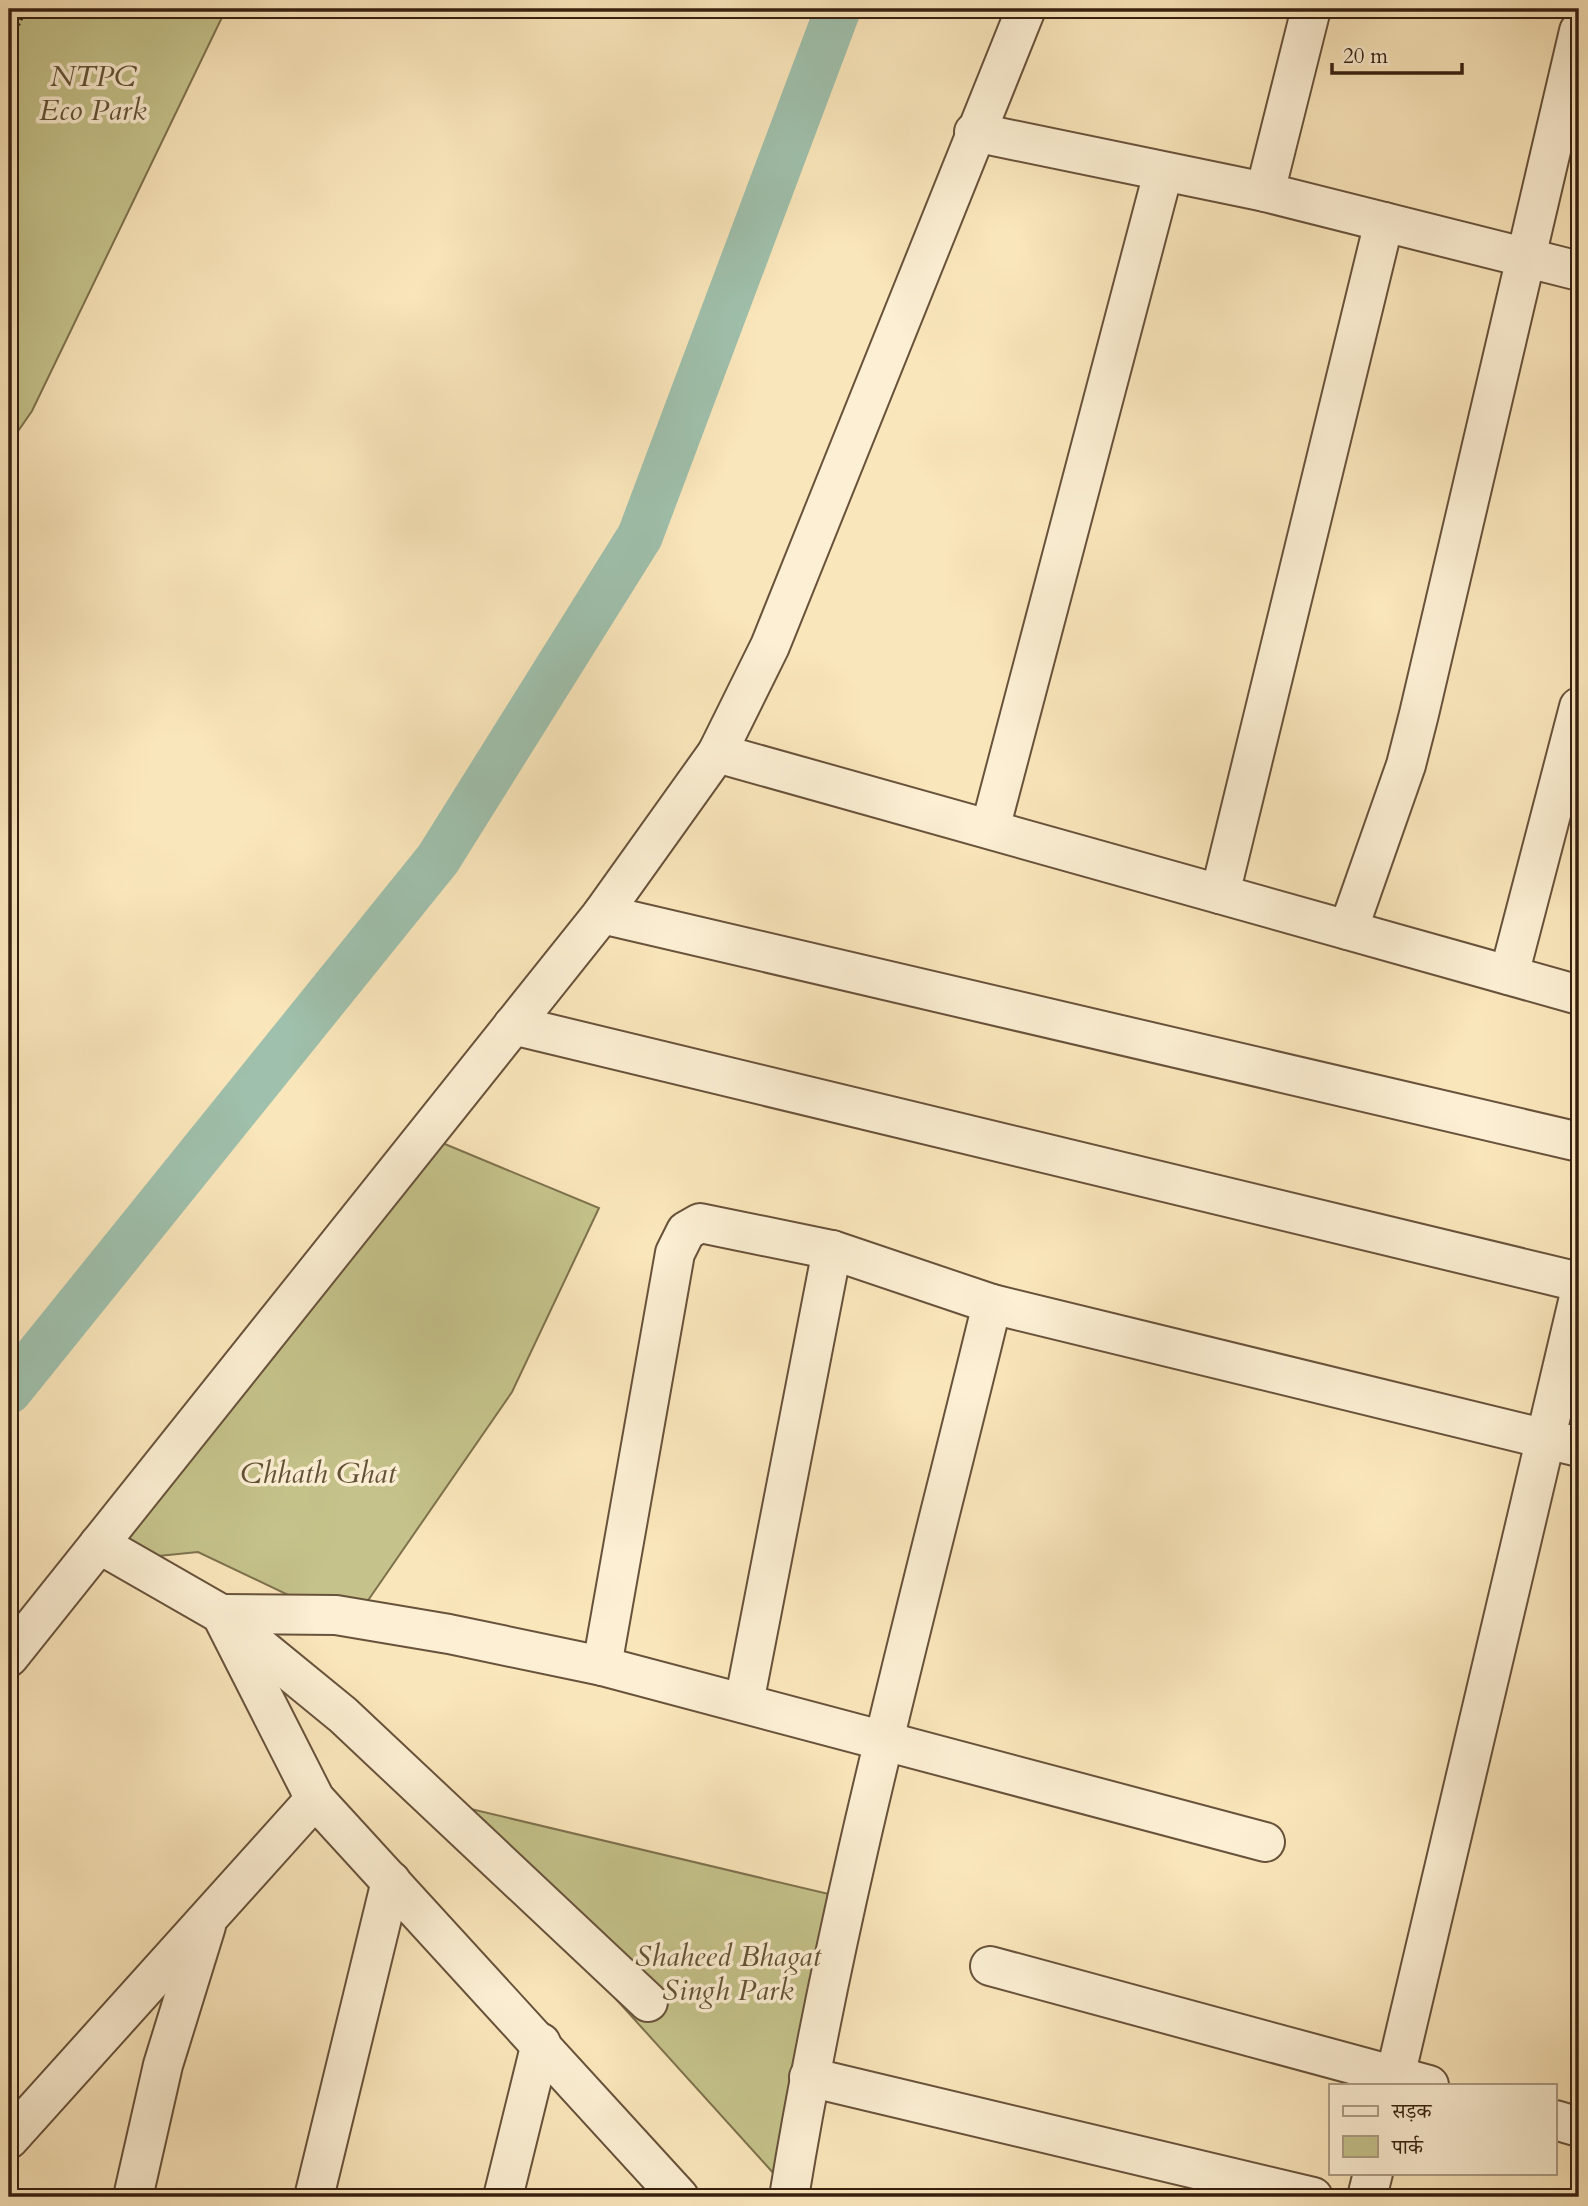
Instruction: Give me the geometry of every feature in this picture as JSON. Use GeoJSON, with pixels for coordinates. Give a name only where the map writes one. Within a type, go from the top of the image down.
{"type":"FeatureCollection","features":[{"type":"Feature","properties":{"kind":"street"},"geometry":{"type":"LineString","coordinates":[[9,1657],[602,914],[717,753],[770,646],[974,132],[1026,9]]}},
{"type":"Feature","properties":{"kind":"street"},"geometry":{"type":"LineString","coordinates":[[1265,192],[1311,9]]}},
{"type":"Feature","properties":{"kind":"street"},"geometry":{"type":"LineString","coordinates":[[1348,930],[1406,765],[1579,31]]}},
{"type":"Feature","properties":{"kind":"street"},"geometry":{"type":"LineString","coordinates":[[974,132],[1265,192],[1579,271]]}},
{"type":"Feature","properties":{"kind":"street"},"geometry":{"type":"LineString","coordinates":[[990,830],[1163,173]]}},
{"type":"Feature","properties":{"kind":"street"},"geometry":{"type":"LineString","coordinates":[[1220,894],[1384,222]]}},
{"type":"Feature","properties":{"kind":"street"},"geometry":{"type":"LineString","coordinates":[[1509,975],[1579,707]]}},
{"type":"Feature","properties":{"kind":"street"},"geometry":{"type":"LineString","coordinates":[[717,753],[1579,995]]}},
{"type":"Feature","properties":{"kind":"street"},"geometry":{"type":"LineString","coordinates":[[602,914],[1579,1142]]}},
{"type":"Feature","properties":{"kind":"street"},"geometry":{"type":"LineString","coordinates":[[513,1025],[1579,1283]]}},
{"type":"Feature","properties":{"kind":"street"},"geometry":{"type":"LineString","coordinates":[[602,1666],[675,1253],[686,1231],[700,1223],[832,1250],[992,1304],[1562,1443]]}},
{"type":"Feature","properties":{"kind":"street"},"geometry":{"type":"LineString","coordinates":[[744,1703],[832,1250]]}},
{"type":"Feature","properties":{"kind":"street"},"geometry":{"type":"LineString","coordinates":[[990,1966],[1406,2082],[1562,1443],[1579,1297]]}},
{"type":"Feature","properties":{"kind":"street"},"geometry":{"type":"LineString","coordinates":[[789,2197],[809,2077],[886,1741],[992,1304]]}},
{"type":"Feature","properties":{"kind":"street"},"geometry":{"type":"LineString","coordinates":[[99,1544],[221,1614],[343,1715],[648,2002]]}},
{"type":"Feature","properties":{"kind":"street"},"geometry":{"type":"LineString","coordinates":[[221,1614],[336,1615],[449,1634],[602,1666],[1265,1842]]}},
{"type":"Feature","properties":{"kind":"street"},"geometry":{"type":"LineString","coordinates":[[221,1614],[314,1798],[541,2043],[679,2197]]}},
{"type":"Feature","properties":{"kind":"street"},"geometry":{"type":"LineString","coordinates":[[9,2139],[314,1798]]}},
{"type":"Feature","properties":{"kind":"street"},"geometry":{"type":"LineString","coordinates":[[314,2197],[391,1881]]}},
{"type":"Feature","properties":{"kind":"street"},"geometry":{"type":"LineString","coordinates":[[133,2197],[163,2065],[209,1916]]}},
{"type":"Feature","properties":{"kind":"street"},"geometry":{"type":"LineString","coordinates":[[503,2197],[541,2043]]}},
{"type":"Feature","properties":{"kind":"street"},"geometry":{"type":"LineString","coordinates":[[809,2077],[1313,2197]]}},
{"type":"Feature","properties":{"kind":"street"},"geometry":{"type":"LineString","coordinates":[[1556,2120],[1579,2127]]}},
{"type":"Feature","properties":{"kind":"street"},"geometry":{"type":"LineString","coordinates":[[1367,2197],[1373,2174]]}},
{"type":"Feature","properties":{"kind":"path"},"geometry":{"type":"LineString","coordinates":[[9,45],[25,9]]}},
{"type":"Feature","properties":{"kind":"green space","name":"NTPC Eco Park"},"geometry":{"type":"Polygon","coordinates":[[[9,9],[226,9],[32,411],[9,444],[9,9]]]}},
{"type":"Feature","properties":{"kind":"green space","name":"Chhath Ghat"},"geometry":{"type":"Polygon","coordinates":[[[440,1142],[599,1208],[512,1392],[351,1625],[198,1552],[108,1561],[440,1142]]]}},
{"type":"Feature","properties":{"kind":"green space","name":"Shaheed Bhagat Singh Park"},"geometry":{"type":"Polygon","coordinates":[[[437,1801],[854,1900],[775,2175],[437,1801]]]}},
{"type":"Feature","properties":{"kind":"waterway"},"geometry":{"type":"LineString","coordinates":[[9,1391],[438,859],[640,536],[838,9]]}}]}
